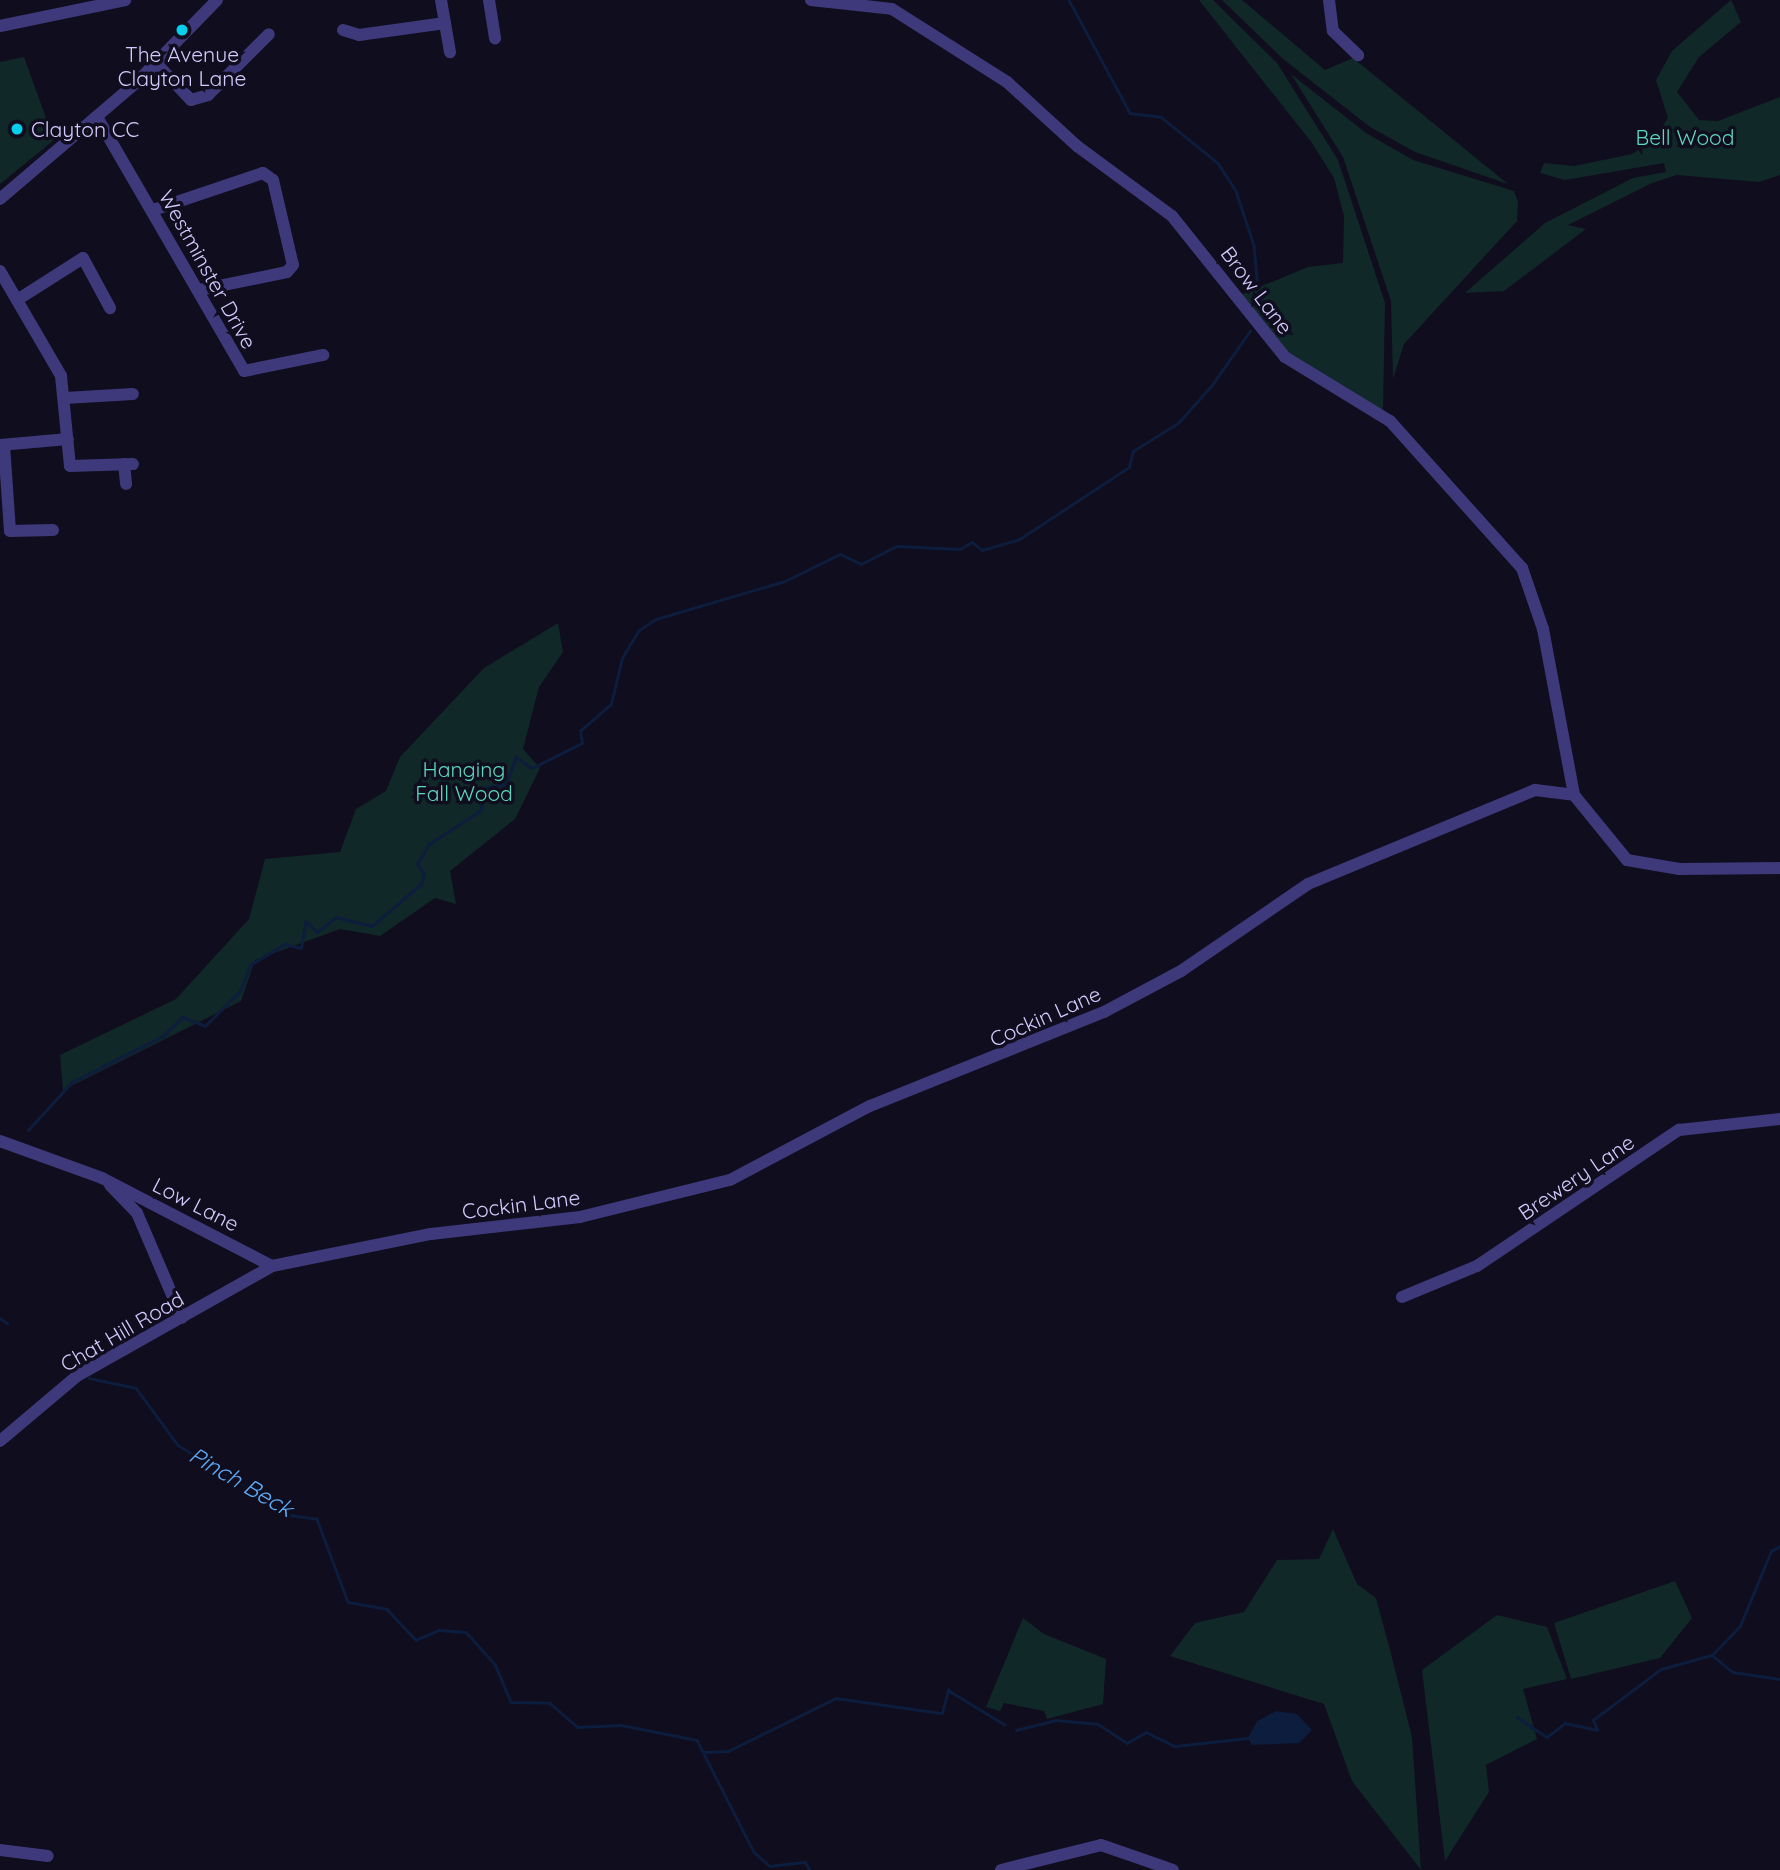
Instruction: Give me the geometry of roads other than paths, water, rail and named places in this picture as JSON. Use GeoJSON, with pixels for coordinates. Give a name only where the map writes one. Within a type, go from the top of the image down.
{"type":"FeatureCollection","features":[{"type":"Feature","properties":{"kind":"street"},"geometry":{"type":"LineString","coordinates":[[0,26],[125,0]]}},
{"type":"Feature","properties":{"kind":"street"},"geometry":{"type":"LineString","coordinates":[[0,199],[156,63],[217,0]]}},
{"type":"Feature","properties":{"kind":"street"},"geometry":{"type":"LineString","coordinates":[[441,0],[450,51]]}},
{"type":"Feature","properties":{"kind":"street"},"geometry":{"type":"LineString","coordinates":[[489,0],[495,39]]}},
{"type":"Feature","properties":{"kind":"street","name":"Brow Lane"},"geometry":{"type":"LineString","coordinates":[[811,0],[892,9],[1007,82],[1077,146],[1172,216],[1285,357],[1390,421],[1522,568],[1543,629],[1574,795]]}},
{"type":"Feature","properties":{"kind":"street"},"geometry":{"type":"LineString","coordinates":[[1329,0],[1334,31],[1357,55]]}},
{"type":"Feature","properties":{"kind":"street"},"geometry":{"type":"LineString","coordinates":[[343,30],[359,35],[445,23]]}},
{"type":"Feature","properties":{"kind":"street"},"geometry":{"type":"LineString","coordinates":[[156,63],[191,100],[208,95],[269,34]]}},
{"type":"Feature","properties":{"kind":"street","name":"Westminster Drive"},"geometry":{"type":"LineString","coordinates":[[97,117],[244,371],[323,355]]}},
{"type":"Feature","properties":{"kind":"street"},"geometry":{"type":"LineString","coordinates":[[153,210],[263,173],[273,180],[293,265],[287,272],[199,290]]}},
{"type":"Feature","properties":{"kind":"street"},"geometry":{"type":"LineString","coordinates":[[17,300],[83,258],[110,308]]}},
{"type":"Feature","properties":{"kind":"street"},"geometry":{"type":"LineString","coordinates":[[0,271],[61,376],[70,466],[129,464],[126,484]]}},
{"type":"Feature","properties":{"kind":"street"},"geometry":{"type":"LineString","coordinates":[[65,398],[133,394]]}},
{"type":"Feature","properties":{"kind":"street"},"geometry":{"type":"LineString","coordinates":[[53,530],[10,531],[2,445],[68,439]]}},
{"type":"Feature","properties":{"kind":"street","name":"Cockin Lane"},"geometry":{"type":"LineString","coordinates":[[272,1266],[431,1234],[580,1217],[730,1180],[870,1106],[1104,1012],[1181,971],[1308,884],[1535,790],[1574,795]]}},
{"type":"Feature","properties":{"kind":"street"},"geometry":{"type":"LineString","coordinates":[[1574,795],[1627,860],[1679,869],[1780,868]]}},
{"type":"Feature","properties":{"kind":"street","name":"Brewery Lane"},"geometry":{"type":"LineString","coordinates":[[1402,1297],[1477,1266],[1679,1130],[1780,1119]]}},
{"type":"Feature","properties":{"kind":"street","name":"Low Lane"},"geometry":{"type":"LineString","coordinates":[[0,1141],[102,1178],[132,1199],[272,1266]]}},
{"type":"Feature","properties":{"kind":"street","name":"Low Lane"},"geometry":{"type":"LineString","coordinates":[[132,1199],[182,1318]]}},
{"type":"Feature","properties":{"kind":"street","name":"Chat Hill Road"},"geometry":{"type":"LineString","coordinates":[[0,1441],[77,1376],[272,1266]]}},
{"type":"Feature","properties":{"kind":"street"},"geometry":{"type":"LineString","coordinates":[[1001,1870],[1101,1845],[1174,1870]]}},
{"type":"Feature","properties":{"kind":"street"},"geometry":{"type":"LineString","coordinates":[[0,1850],[48,1856]]}},
{"type":"Feature","properties":{"kind":"water"},"geometry":{"type":"Polygon","coordinates":[[[1276,1711],[1297,1714],[1312,1730],[1299,1743],[1252,1745],[1248,1738],[1257,1721],[1276,1711]]]}},
{"type":"Feature","properties":{"kind":"waterway"},"geometry":{"type":"LineString","coordinates":[[1069,0],[1130,113],[1161,117],[1218,163],[1236,191],[1254,245],[1258,291],[1269,312],[1261,322]]}},
{"type":"Feature","properties":{"kind":"waterway"},"geometry":{"type":"LineString","coordinates":[[28,1130],[72,1082],[163,1036],[183,1017],[205,1026],[240,991],[250,965],[285,944],[301,948],[306,921],[317,932],[336,917],[372,926],[421,884],[424,874],[417,864],[429,844],[480,811],[487,787],[506,784],[516,757],[532,768],[582,743],[580,731],[611,704],[622,658],[639,630],[656,619],[785,581],[840,554],[861,564],[896,546],[960,549],[972,542],[982,550],[1018,540],[1129,467],[1133,451],[1178,423],[1212,385],[1250,331]]}},
{"type":"Feature","properties":{"kind":"waterway","name":"Pinch Beck"},"geometry":{"type":"LineString","coordinates":[[0,1318],[7,1323]]}},
{"type":"Feature","properties":{"kind":"waterway","name":"Pinch Beck"},"geometry":{"type":"LineString","coordinates":[[89,1378],[136,1388],[178,1445],[290,1515],[317,1519],[348,1602],[387,1609],[416,1640],[438,1630],[466,1632],[495,1664],[511,1702],[550,1703],[578,1727],[621,1725],[697,1740],[754,1852],[770,1866],[805,1862],[810,1870]]}},
{"type":"Feature","properties":{"kind":"waterway"},"geometry":{"type":"LineString","coordinates":[[1517,1717],[1547,1737],[1565,1723],[1597,1730],[1593,1720],[1661,1669],[1712,1655],[1740,1626],[1771,1551],[1780,1546]]}},
{"type":"Feature","properties":{"kind":"waterway"},"geometry":{"type":"LineString","coordinates":[[1713,1656],[1733,1672],[1780,1679]]}},
{"type":"Feature","properties":{"kind":"waterway"},"geometry":{"type":"LineString","coordinates":[[703,1752],[728,1751],[836,1698],[942,1713],[948,1690],[1004,1724]]}},
{"type":"Feature","properties":{"kind":"waterway"},"geometry":{"type":"LineString","coordinates":[[1016,1730],[1056,1720],[1098,1724],[1127,1743],[1146,1732],[1175,1746],[1248,1738]]}},
{"type":"Feature","properties":{"kind":"place","name":"The Avenue Clayton Lane"},"geometry":{"type":"Point","coordinates":[182,30]}},
{"type":"Feature","properties":{"kind":"place","name":"Clayton CC"},"geometry":{"type":"Point","coordinates":[17,129]}},
{"type":"Feature","properties":{"kind":"park label","name":"Bell Wood"},"geometry":{"type":"Point","coordinates":[1685,137]}},
{"type":"Feature","properties":{"kind":"park label","name":"Hanging Fall Wood"},"geometry":{"type":"Point","coordinates":[464,781]}}]}
